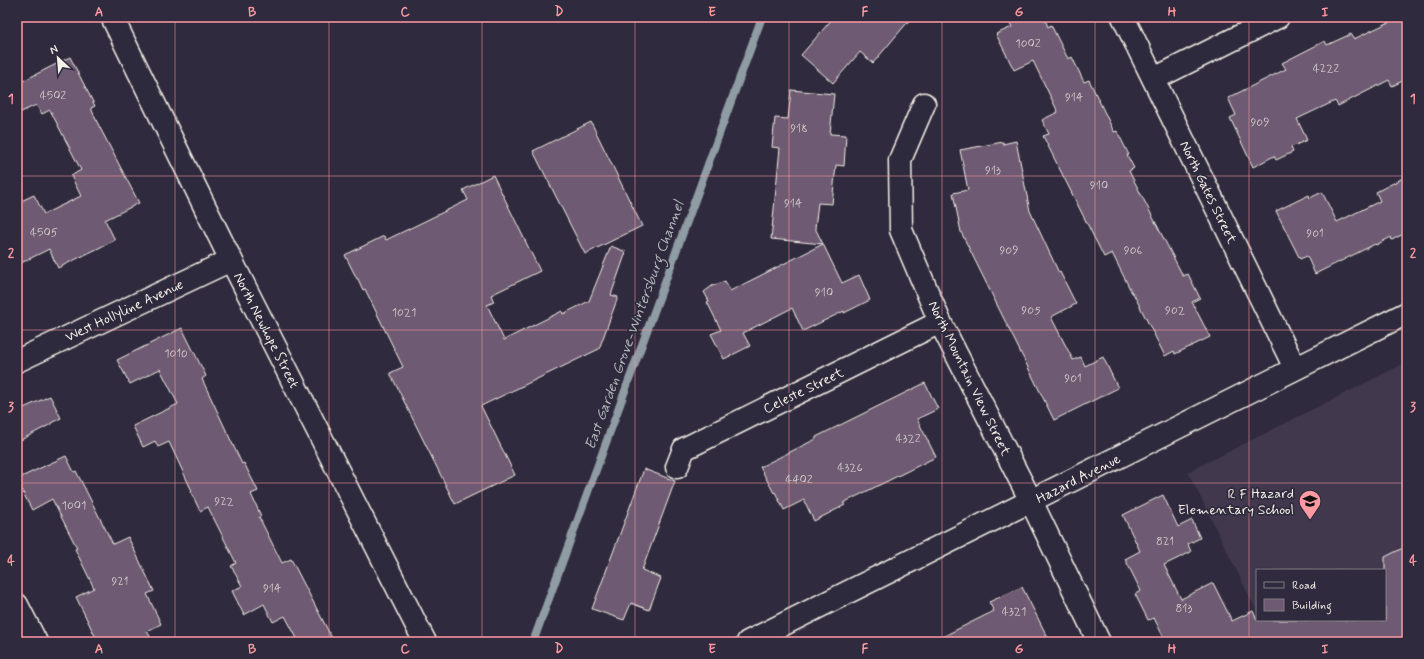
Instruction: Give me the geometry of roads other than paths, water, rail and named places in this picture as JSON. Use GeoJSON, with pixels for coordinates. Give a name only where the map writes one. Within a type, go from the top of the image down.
{"type":"FeatureCollection","features":[{"type":"Feature","properties":{"kind":"street","name":"North Newhope Street"},"geometry":{"type":"LineString","coordinates":[[112,17],[231,260],[425,642]]}},
{"type":"Feature","properties":{"kind":"street","name":"North Gates Street"},"geometry":{"type":"LineString","coordinates":[[1123,17],[1295,368]]}},
{"type":"Feature","properties":{"kind":"street"},"geometry":{"type":"LineString","coordinates":[[1154,79],[1278,17]]}},
{"type":"Feature","properties":{"kind":"street","name":"North Mountain View Street"},"geometry":{"type":"LineString","coordinates":[[924,104],[900,160],[901,230],[940,322],[1031,501],[1100,642]]}},
{"type":"Feature","properties":{"kind":"street","name":"West Hollyline Avenue"},"geometry":{"type":"LineString","coordinates":[[17,361],[231,260]]}},
{"type":"Feature","properties":{"kind":"street","name":"Hazard Avenue"},"geometry":{"type":"LineString","coordinates":[[748,642],[1407,313]]}},
{"type":"Feature","properties":{"kind":"street","name":"Celeste Street"},"geometry":{"type":"LineString","coordinates":[[677,467],[684,449],[940,322]]}},
{"type":"Feature","properties":{"kind":"street"},"geometry":{"type":"LineString","coordinates":[[17,604],[36,642]]}},
{"type":"Feature","properties":{"kind":"waterway","name":"East Garden Grove-Wintersburg Channel"},"geometry":{"type":"LineString","coordinates":[[533,642],[762,17]]}},
{"type":"Feature","properties":{"kind":"place","name":"R F Hazard Elementary School"},"geometry":{"type":"Point","coordinates":[1310,520]}}]}
